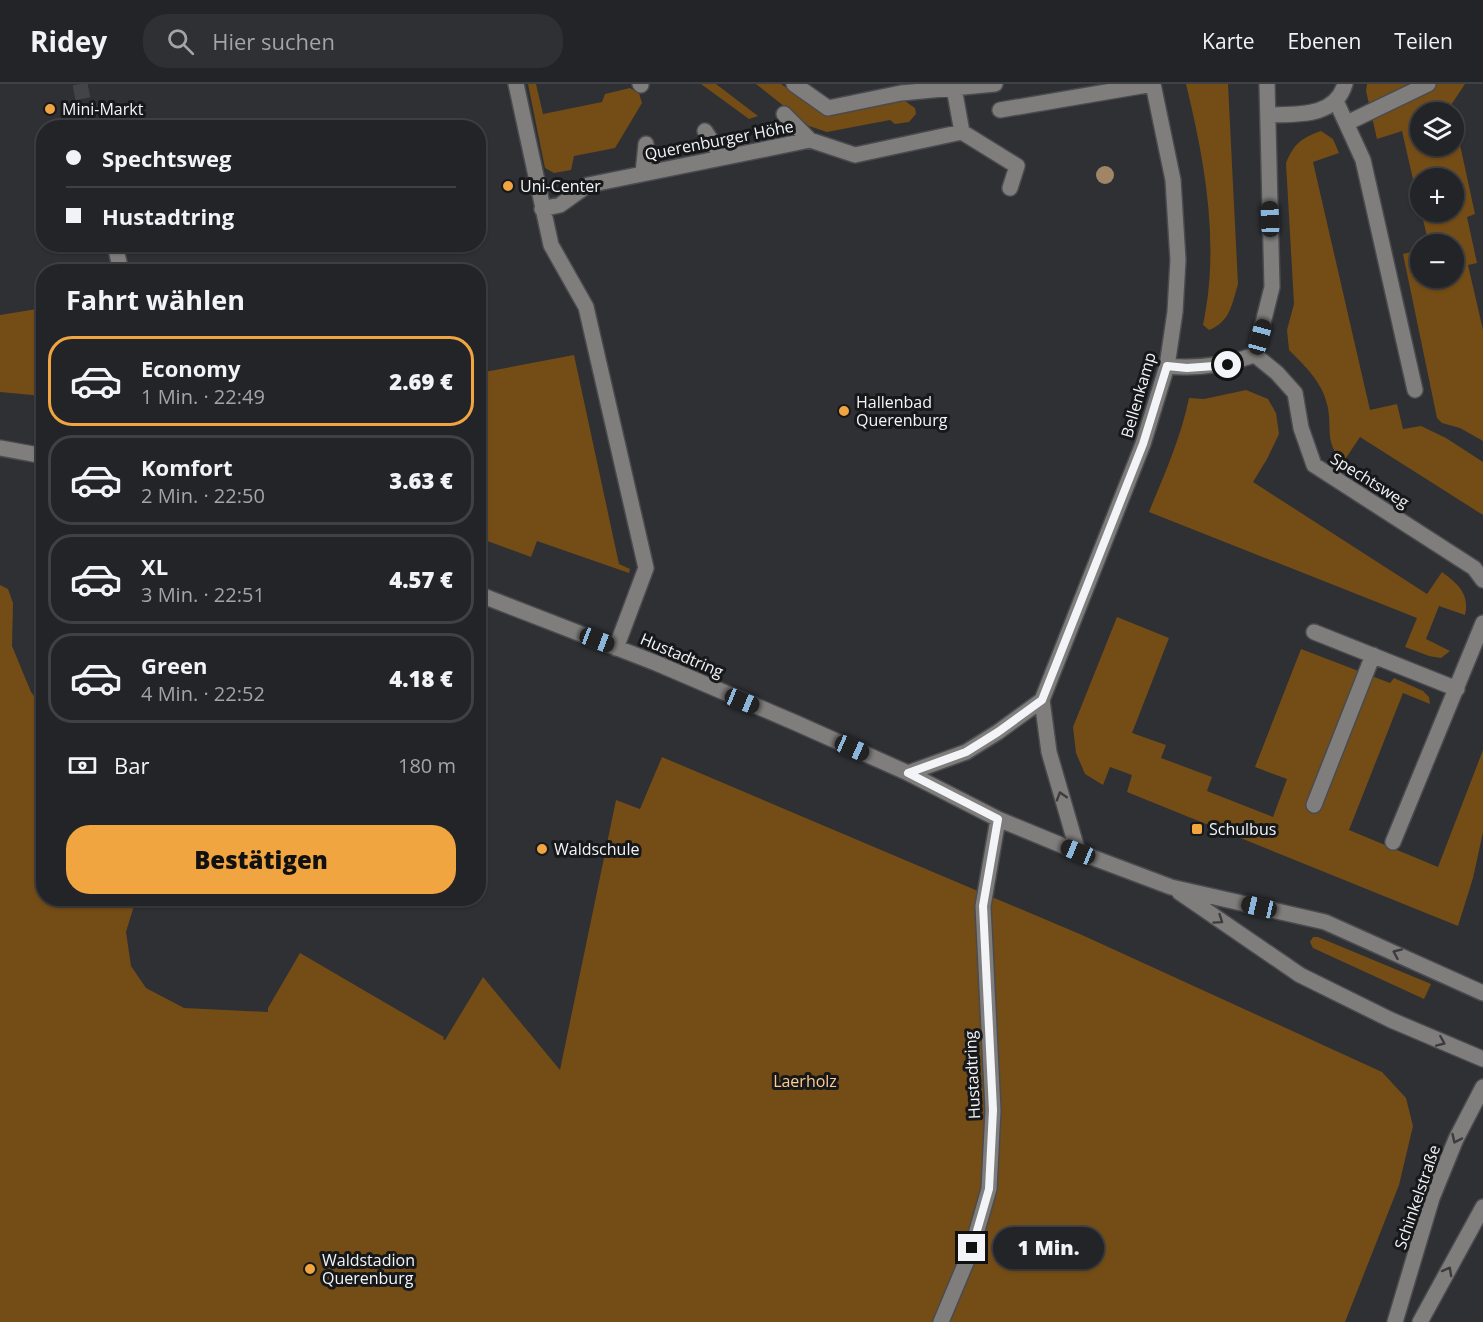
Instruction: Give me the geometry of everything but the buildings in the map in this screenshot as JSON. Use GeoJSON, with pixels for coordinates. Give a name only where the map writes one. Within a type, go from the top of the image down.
{"type":"FeatureCollection","features":[{"type":"Feature","properties":{"kind":"street"},"geometry":{"type":"LineString","coordinates":[[516,84],[551,245],[586,307],[646,567],[616,648]]}},
{"type":"Feature","properties":{"kind":"street"},"geometry":{"type":"LineString","coordinates":[[794,84],[828,108],[902,93],[988,85]]}},
{"type":"Feature","properties":{"kind":"street"},"geometry":{"type":"LineString","coordinates":[[1000,110],[1153,84]]}},
{"type":"Feature","properties":{"kind":"street","name":"Bellenkamp"},"geometry":{"type":"LineString","coordinates":[[1078,852],[1049,752],[1042,700],[1143,444],[1167,366],[1175,312],[1178,260],[1173,180],[1153,84]]}},
{"type":"Feature","properties":{"kind":"street"},"geometry":{"type":"LineString","coordinates":[[1167,366],[1187,368],[1228,365],[1255,356],[1272,287],[1267,84]]}},
{"type":"Feature","properties":{"kind":"street"},"geometry":{"type":"LineString","coordinates":[[1268,115],[1309,113],[1328,107],[1336,100],[1345,84]]}},
{"type":"Feature","properties":{"kind":"street"},"geometry":{"type":"LineString","coordinates":[[1347,123],[1428,84]]}},
{"type":"Feature","properties":{"kind":"street"},"geometry":{"type":"LineString","coordinates":[[954,88],[962,132],[1017,166],[1010,188]]}},
{"type":"Feature","properties":{"kind":"street"},"geometry":{"type":"LineString","coordinates":[[1336,100],[1363,160],[1415,390]]}},
{"type":"Feature","properties":{"kind":"street"},"geometry":{"type":"LineString","coordinates":[[784,114],[810,140]]}},
{"type":"Feature","properties":{"kind":"street"},"geometry":{"type":"LineString","coordinates":[[705,130],[722,157]]}},
{"type":"Feature","properties":{"kind":"street","name":"Querenburger Höhe"},"geometry":{"type":"LineString","coordinates":[[542,209],[560,205],[588,185],[810,140],[855,154],[962,132]]}},
{"type":"Feature","properties":{"kind":"street"},"geometry":{"type":"LineString","coordinates":[[643,173],[646,144]]}},
{"type":"Feature","properties":{"kind":"street","name":"Spechtsweg"},"geometry":{"type":"LineString","coordinates":[[1255,356],[1295,393],[1301,428],[1314,465],[1474,568],[1483,580]]}},
{"type":"Feature","properties":{"kind":"street"},"geometry":{"type":"LineString","coordinates":[[0,448],[36,455]]}},
{"type":"Feature","properties":{"kind":"street","name":"Hustadtring"},"geometry":{"type":"LineString","coordinates":[[486,597],[796,723],[908,773],[998,819],[1078,852],[1171,886],[1325,922],[1483,993]]}},
{"type":"Feature","properties":{"kind":"street"},"geometry":{"type":"LineString","coordinates":[[1393,842],[1483,623]]}},
{"type":"Feature","properties":{"kind":"street"},"geometry":{"type":"LineString","coordinates":[[1314,632],[1457,689]]}},
{"type":"Feature","properties":{"kind":"street"},"geometry":{"type":"LineString","coordinates":[[1314,804],[1373,655]]}},
{"type":"Feature","properties":{"kind":"street"},"geometry":{"type":"LineString","coordinates":[[908,773],[966,752],[1042,700]]}},
{"type":"Feature","properties":{"kind":"street","name":"Hustadtring"},"geometry":{"type":"LineString","coordinates":[[941,1322],[972,1248],[989,1189],[993,1110],[983,906],[998,819]]}},
{"type":"Feature","properties":{"kind":"street","name":"Hustadtring"},"geometry":{"type":"LineString","coordinates":[[1171,886],[1300,975],[1391,1020],[1483,1059]]}},
{"type":"Feature","properties":{"kind":"street","name":"Schinkelstraße"},"geometry":{"type":"LineString","coordinates":[[1395,1322],[1432,1198],[1456,1139],[1483,1087]]}},
{"type":"Feature","properties":{"kind":"street"},"geometry":{"type":"LineString","coordinates":[[1420,1322],[1483,1208]]}},
{"type":"Feature","properties":{"kind":"green space"},"geometry":{"type":"Polygon","coordinates":[[[528,84],[536,84],[543,114],[602,102],[605,94],[630,88],[639,93],[642,103],[615,148],[574,156],[571,170],[554,173],[545,168],[528,84]]]}},
{"type":"Feature","properties":{"kind":"green space"},"geometry":{"type":"Polygon","coordinates":[[[701,84],[716,84],[758,116],[749,119],[701,84]]]}},
{"type":"Feature","properties":{"kind":"green space"},"geometry":{"type":"Polygon","coordinates":[[[756,84],[781,84],[828,116],[905,101],[915,108],[916,114],[909,122],[895,124],[890,120],[827,132],[809,126],[756,84]]]}},
{"type":"Feature","properties":{"kind":"green space"},"geometry":{"type":"Polygon","coordinates":[[[1186,84],[1228,84],[1238,284],[1226,317],[1216,327],[1209,330],[1203,325],[1210,265],[1208,204],[1199,143],[1186,84]]]}},
{"type":"Feature","properties":{"kind":"green space"},"geometry":{"type":"Polygon","coordinates":[[[1367,84],[1465,84],[1453,102],[1410,102],[1410,156],[1462,156],[1475,214],[1467,217],[1477,263],[1468,265],[1483,330],[1483,441],[1460,428],[1442,423],[1437,418],[1410,288],[1464,288],[1464,234],[1426,234],[1424,222],[1464,222],[1464,168],[1410,168],[1402,131],[1377,139],[1366,91],[1367,84]]]}},
{"type":"Feature","properties":{"kind":"green space"},"geometry":{"type":"Polygon","coordinates":[[[1321,131],[1333,139],[1339,153],[1313,162],[1370,410],[1397,404],[1403,429],[1421,426],[1446,438],[1483,462],[1483,515],[1360,437],[1344,461],[1337,455],[1331,442],[1329,412],[1325,396],[1312,375],[1289,350],[1287,330],[1294,304],[1286,163],[1299,142],[1321,131]]]}},
{"type":"Feature","properties":{"kind":"green space"},"geometry":{"type":"Polygon","coordinates":[[[1410,252],[1410,288],[1403,254],[1410,252]]]}},
{"type":"Feature","properties":{"kind":"green space"},"geometry":{"type":"Polygon","coordinates":[[[36,309],[36,395],[0,392],[0,315],[36,309]]]}},
{"type":"Feature","properties":{"kind":"green space"},"geometry":{"type":"Polygon","coordinates":[[[574,355],[619,564],[630,569],[629,573],[537,541],[531,557],[486,541],[486,372],[574,355]]]}},
{"type":"Feature","properties":{"kind":"green space"},"geometry":{"type":"Polygon","coordinates":[[[1246,390],[1268,399],[1276,413],[1279,434],[1253,482],[1427,594],[1442,572],[1461,590],[1466,601],[1465,615],[1439,606],[1426,639],[1450,651],[1441,658],[1405,647],[1417,618],[1149,512],[1177,442],[1189,398],[1204,399],[1246,390]]]}},
{"type":"Feature","properties":{"kind":"green space","name":"Laerholz"},"geometry":{"type":"Polygon","coordinates":[[[0,585],[8,589],[13,603],[12,646],[36,699],[36,906],[134,906],[126,932],[131,966],[146,988],[184,1008],[268,1012],[268,1008],[300,953],[444,1037],[445,1040],[483,977],[560,1070],[616,800],[640,809],[662,757],[1082,935],[1382,1072],[1406,1098],[1413,1126],[1399,1185],[1345,1322],[0,1322],[0,585]]]}},
{"type":"Feature","properties":{"kind":"green space"},"geometry":{"type":"Polygon","coordinates":[[[1117,617],[1169,638],[1132,733],[1166,745],[1161,758],[1212,777],[1207,791],[1273,817],[1287,779],[1255,767],[1301,649],[1390,683],[1394,678],[1423,691],[1429,697],[1430,704],[1403,693],[1349,830],[1438,867],[1483,750],[1483,832],[1473,878],[1458,926],[1127,792],[1132,775],[1110,767],[1103,785],[1085,774],[1076,753],[1073,727],[1117,617]]]}},
{"type":"Feature","properties":{"kind":"green space"},"geometry":{"type":"Polygon","coordinates":[[[1313,937],[1318,937],[1431,984],[1424,999],[1313,948],[1310,942],[1313,937]]]}},
{"type":"Feature","properties":{"kind":"tunnel"},"geometry":{"type":"LineString","coordinates":[[80,84],[87,120]]}},
{"type":"Feature","properties":{"kind":"place","name":"Mini-Markt"},"geometry":{"type":"Point","coordinates":[50,109]}},
{"type":"Feature","properties":{"kind":"place","name":"Uni-Center"},"geometry":{"type":"Point","coordinates":[508,186]}},
{"type":"Feature","properties":{"kind":"place","name":"Hallenbad Querenburg"},"geometry":{"type":"Point","coordinates":[844,411]}},
{"type":"Feature","properties":{"kind":"place","name":"Schulbus"},"geometry":{"type":"Point","coordinates":[1197,829]}},
{"type":"Feature","properties":{"kind":"place","name":"Waldschule"},"geometry":{"type":"Point","coordinates":[542,849]}},
{"type":"Feature","properties":{"kind":"place","name":"Waldstadion Querenburg"},"geometry":{"type":"Point","coordinates":[310,1269]}},
{"type":"Feature","properties":{"kind":"route"},"geometry":{"type":"LineString","coordinates":[[972,1248],[989,1189],[993,1110],[983,906],[998,819],[908,773],[966,752],[1042,700],[1143,444],[1167,366],[1187,368],[1228,365]]}}]}
